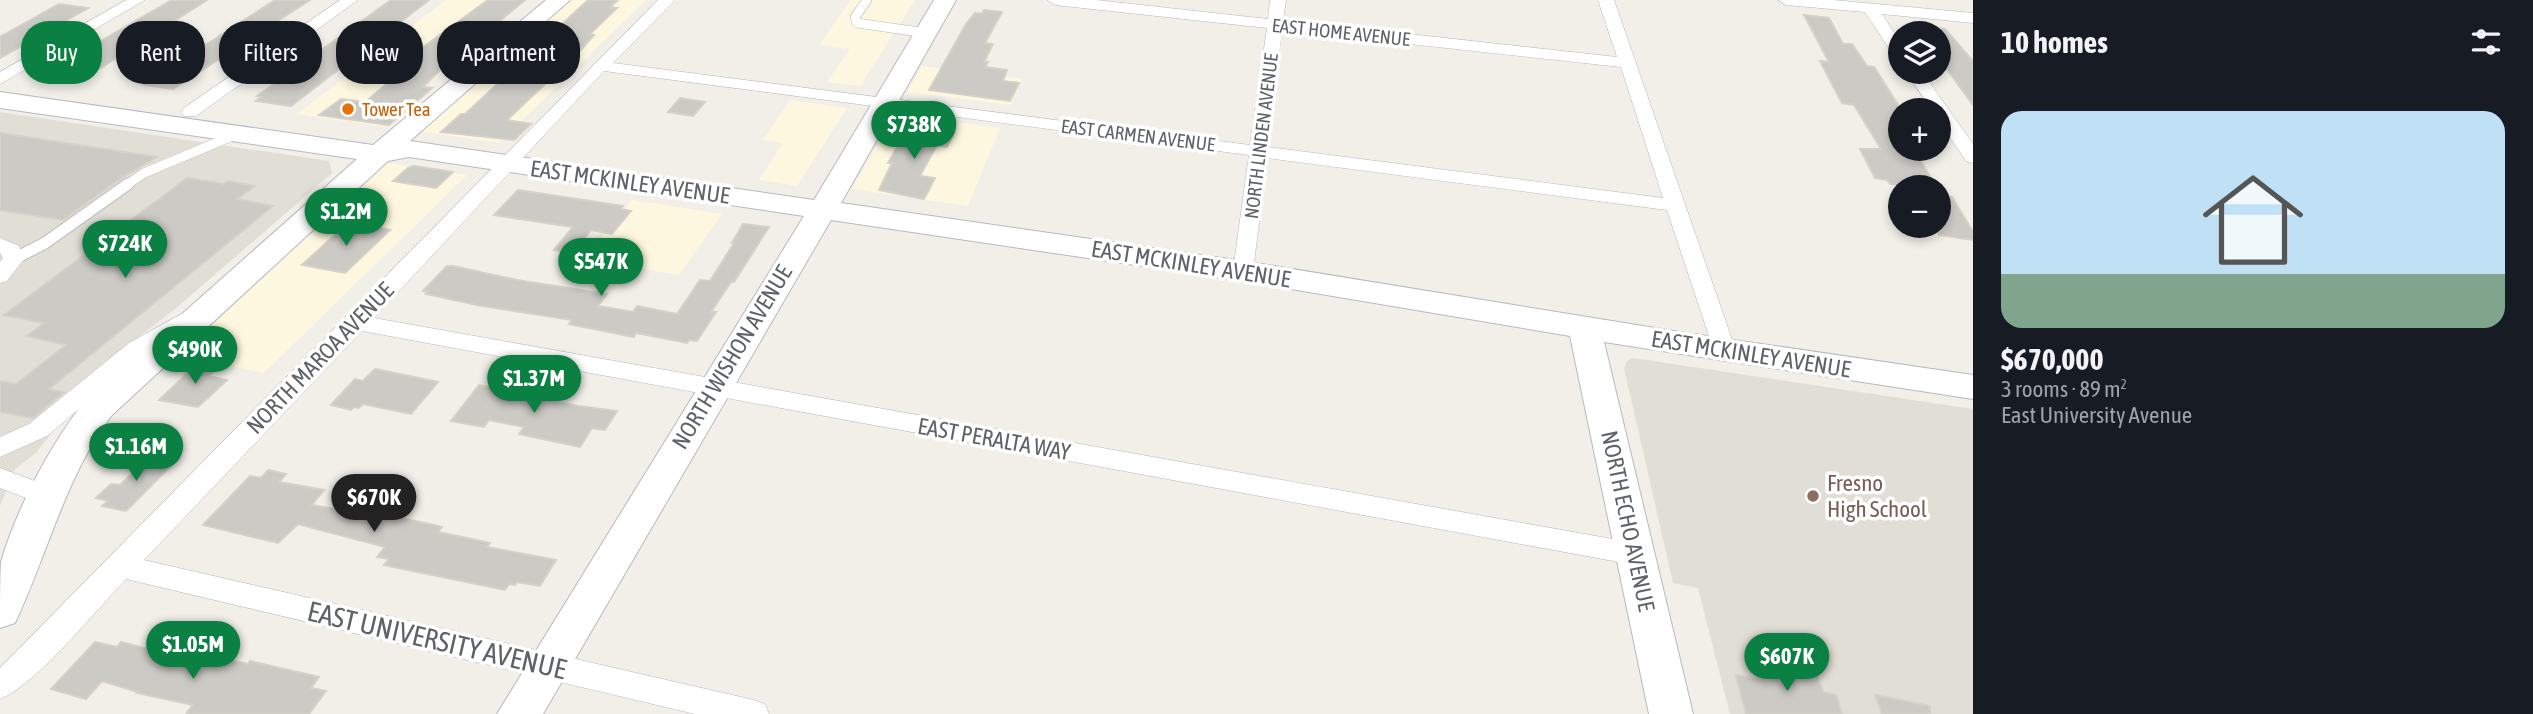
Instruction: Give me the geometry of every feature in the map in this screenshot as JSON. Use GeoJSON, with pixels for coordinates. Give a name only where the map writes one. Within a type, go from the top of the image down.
{"type":"FeatureCollection","features":[{"type":"Feature","properties":{"kind":"main road"},"geometry":{"type":"LineString","coordinates":[[0,610],[47,496],[85,423],[117,389],[559,0]]}},
{"type":"Feature","properties":{"kind":"main road","name":"NORTH WISHON AVENUE"},"geometry":{"type":"LineString","coordinates":[[519,714],[887,102],[945,0]]}},
{"type":"Feature","properties":{"kind":"main road","name":"EAST MCKINLEY AVENUE"},"geometry":{"type":"LineString","coordinates":[[0,84],[190,112],[394,148],[1243,271],[1725,351],[1973,387]]}},
{"type":"Feature","properties":{"kind":"main road","name":"EAST MCKINLEY AVENUE"},"geometry":{"type":"LineString","coordinates":[[0,100],[237,134],[394,148]]}},
{"type":"Feature","properties":{"kind":"main road","name":"NORTH ECHO AVENUE"},"geometry":{"type":"LineString","coordinates":[[1585,328],[1671,714]]}},
{"type":"Feature","properties":{"kind":"street"},"geometry":{"type":"LineString","coordinates":[[0,79],[137,0]]}},
{"type":"Feature","properties":{"kind":"street"},"geometry":{"type":"LineString","coordinates":[[190,112],[350,0]]}},
{"type":"Feature","properties":{"kind":"street","name":"NORTH MAROA AVENUE"},"geometry":{"type":"LineString","coordinates":[[0,685],[21,669],[510,164],[600,65],[667,0]]}},
{"type":"Feature","properties":{"kind":"street","name":"EAST HOME AVENUE"},"geometry":{"type":"LineString","coordinates":[[1055,0],[1627,63]]}},
{"type":"Feature","properties":{"kind":"street","name":"NORTH LINDEN AVENUE"},"geometry":{"type":"LineString","coordinates":[[1243,271],[1278,0]]}},
{"type":"Feature","properties":{"kind":"street"},"geometry":{"type":"LineString","coordinates":[[1606,0],[1725,351]]}},
{"type":"Feature","properties":{"kind":"street"},"geometry":{"type":"LineString","coordinates":[[1786,0],[1973,18]]}},
{"type":"Feature","properties":{"kind":"street"},"geometry":{"type":"LineString","coordinates":[[1870,8],[1888,35]]}},
{"type":"Feature","properties":{"kind":"street","name":"EAST CARMEN AVENUE"},"geometry":{"type":"LineString","coordinates":[[600,65],[1675,205]]}},
{"type":"Feature","properties":{"kind":"street"},"geometry":{"type":"LineString","coordinates":[[1922,84],[1973,157]]}},
{"type":"Feature","properties":{"kind":"street"},"geometry":{"type":"LineString","coordinates":[[0,276],[7,251]]}},
{"type":"Feature","properties":{"kind":"street"},"geometry":{"type":"LineString","coordinates":[[0,447],[38,430],[136,348],[215,302]]}},
{"type":"Feature","properties":{"kind":"street","name":"EAST PERALTA WAY"},"geometry":{"type":"LineString","coordinates":[[354,323],[1635,554]]}},
{"type":"Feature","properties":{"kind":"street"},"geometry":{"type":"LineString","coordinates":[[0,478],[47,496]]}},
{"type":"Feature","properties":{"kind":"street","name":"EAST UNIVERSITY AVENUE"},"geometry":{"type":"LineString","coordinates":[[120,566],[754,714]]}},
{"type":"Feature","properties":{"kind":"lane"},"geometry":{"type":"LineString","coordinates":[[867,0],[855,17],[857,23],[926,33]]}},
{"type":"Feature","properties":{"kind":"lane"},"geometry":{"type":"LineString","coordinates":[[7,251],[46,243],[144,173],[237,134]]}},
{"type":"Feature","properties":{"kind":"shaded area"},"geometry":{"type":"Polygon","coordinates":[[[446,0],[526,0],[501,21],[437,21],[437,76],[378,126],[297,114],[336,84],[423,84],[423,21],[419,21],[446,0]]]}},
{"type":"Feature","properties":{"kind":"shaded area"},"geometry":{"type":"Polygon","coordinates":[[[567,0],[646,0],[580,64],[580,21],[543,21],[567,0]]]}},
{"type":"Feature","properties":{"kind":"shaded area"},"geometry":{"type":"Polygon","coordinates":[[[851,0],[915,0],[860,86],[827,82],[850,49],[819,45],[851,0]]]}},
{"type":"Feature","properties":{"kind":"shaded area"},"geometry":{"type":"Polygon","coordinates":[[[922,66],[1022,79],[1010,105],[907,92],[922,66]]]}},
{"type":"Feature","properties":{"kind":"shaded area"},"geometry":{"type":"Polygon","coordinates":[[[471,84],[560,84],[499,143],[418,131],[471,84]]]}},
{"type":"Feature","properties":{"kind":"shaded area"},"geometry":{"type":"Polygon","coordinates":[[[790,100],[847,108],[797,186],[759,180],[783,143],[763,140],[790,100]]]}},
{"type":"Feature","properties":{"kind":"shaded area"},"geometry":{"type":"Polygon","coordinates":[[[0,112],[329,161],[332,173],[174,310],[129,344],[68,411],[36,453],[15,469],[0,506],[0,112]]]}},
{"type":"Feature","properties":{"kind":"shaded area"},"geometry":{"type":"Polygon","coordinates":[[[895,114],[1000,128],[968,206],[852,189],[895,114]]]}},
{"type":"Feature","properties":{"kind":"shaded area"},"geometry":{"type":"Polygon","coordinates":[[[381,162],[467,175],[264,373],[165,353],[381,162]]]}},
{"type":"Feature","properties":{"kind":"shaded area"},"geometry":{"type":"Polygon","coordinates":[[[632,200],[722,214],[679,275],[584,259],[632,200]]]}},
{"type":"Feature","properties":{"kind":"shaded area","name":"Fresno High School"},"geometry":{"type":"Polygon","coordinates":[[[1633,358],[1973,409],[1973,714],[1730,714],[1698,588],[1673,583],[1624,368],[1627,361],[1633,358]]]}},
{"type":"Feature","properties":{"kind":"building"},"geometry":{"type":"Polygon","coordinates":[[[172,0],[207,0],[174,21],[136,21],[172,0]]]}},
{"type":"Feature","properties":{"kind":"building"},"geometry":{"type":"Polygon","coordinates":[[[275,0],[310,0],[278,21],[243,21],[275,0]]]}},
{"type":"Feature","properties":{"kind":"building"},"geometry":{"type":"Polygon","coordinates":[[[391,0],[429,0],[402,21],[362,21],[391,0]]]}},
{"type":"Feature","properties":{"kind":"building"},"geometry":{"type":"Polygon","coordinates":[[[488,0],[525,0],[500,21],[459,21],[488,0]]]}},
{"type":"Feature","properties":{"kind":"building"},"geometry":{"type":"Polygon","coordinates":[[[588,0],[618,0],[610,7],[617,8],[590,34],[594,35],[580,51],[580,21],[565,21],[588,0]]]}},
{"type":"Feature","properties":{"kind":"building"},"geometry":{"type":"Polygon","coordinates":[[[59,4],[88,8],[65,21],[29,21],[59,4]]]}},
{"type":"Feature","properties":{"kind":"building"},"geometry":{"type":"Polygon","coordinates":[[[984,10],[1002,12],[985,43],[993,44],[984,62],[988,62],[985,67],[1007,70],[1003,81],[1019,83],[1010,101],[929,90],[966,24],[975,13],[982,14],[984,10]]]}},
{"type":"Feature","properties":{"kind":"building"},"geometry":{"type":"Polygon","coordinates":[[[1804,15],[1829,18],[1843,44],[1852,44],[1867,66],[1874,67],[1894,98],[1888,98],[1888,161],[1921,161],[1929,175],[1888,175],[1888,181],[1875,178],[1860,149],[1881,149],[1854,105],[1842,103],[1820,61],[1829,62],[1804,15]]]}},
{"type":"Feature","properties":{"kind":"building"},"geometry":{"type":"Polygon","coordinates":[[[21,25],[21,46],[0,58],[0,37],[21,25]]]}},
{"type":"Feature","properties":{"kind":"building"},"geometry":{"type":"Polygon","coordinates":[[[116,32],[116,58],[102,67],[102,40],[116,32]]]}},
{"type":"Feature","properties":{"kind":"building"},"geometry":{"type":"Polygon","coordinates":[[[219,36],[219,59],[205,68],[205,45],[219,36]]]}},
{"type":"Feature","properties":{"kind":"building"},"geometry":{"type":"Polygon","coordinates":[[[1951,36],[1973,61],[1973,105],[1951,75],[1951,36]]]}},
{"type":"Feature","properties":{"kind":"building"},"geometry":{"type":"Polygon","coordinates":[[[437,37],[437,73],[423,87],[432,88],[389,125],[319,115],[341,99],[365,102],[387,84],[423,84],[423,47],[437,37]]]}},
{"type":"Feature","properties":{"kind":"building"},"geometry":{"type":"Polygon","coordinates":[[[336,39],[336,71],[322,82],[322,49],[336,39]]]}},
{"type":"Feature","properties":{"kind":"building"},"geometry":{"type":"Polygon","coordinates":[[[146,84],[181,84],[173,89],[146,84]]]}},
{"type":"Feature","properties":{"kind":"building"},"geometry":{"type":"Polygon","coordinates":[[[274,84],[320,84],[291,106],[256,101],[261,97],[257,96],[274,84]]]}},
{"type":"Feature","properties":{"kind":"building"},"geometry":{"type":"Polygon","coordinates":[[[497,84],[545,84],[507,120],[531,124],[514,140],[441,132],[461,114],[465,114],[497,84]]]}},
{"type":"Feature","properties":{"kind":"building"},"geometry":{"type":"Polygon","coordinates":[[[680,98],[705,102],[693,116],[668,112],[680,98]]]}},
{"type":"Feature","properties":{"kind":"building"},"geometry":{"type":"Polygon","coordinates":[[[910,124],[955,131],[947,147],[937,145],[920,176],[935,178],[924,199],[879,190],[892,163],[888,163],[910,124]]]}},
{"type":"Feature","properties":{"kind":"building"},"geometry":{"type":"Polygon","coordinates":[[[0,133],[157,157],[123,177],[63,220],[0,210],[0,133]]]}},
{"type":"Feature","properties":{"kind":"building"},"geometry":{"type":"Polygon","coordinates":[[[414,166],[453,172],[436,188],[393,181],[414,166]]]}},
{"type":"Feature","properties":{"kind":"building"},"geometry":{"type":"Polygon","coordinates":[[[187,178],[255,186],[237,199],[273,206],[49,389],[64,392],[33,418],[0,412],[0,381],[16,384],[66,345],[27,336],[44,323],[4,315],[187,178]]]}},
{"type":"Feature","properties":{"kind":"building"},"geometry":{"type":"Polygon","coordinates":[[[518,190],[623,206],[621,209],[631,211],[612,234],[591,230],[573,253],[554,250],[573,227],[494,215],[518,190]]]}},
{"type":"Feature","properties":{"kind":"building"},"geometry":{"type":"Polygon","coordinates":[[[1951,197],[1973,232],[1973,240],[1951,237],[1951,197]]]}},
{"type":"Feature","properties":{"kind":"building"},"geometry":{"type":"Polygon","coordinates":[[[348,223],[390,230],[345,273],[302,265],[348,223]]]}},
{"type":"Feature","properties":{"kind":"building"},"geometry":{"type":"Polygon","coordinates":[[[743,224],[769,227],[711,312],[716,312],[697,341],[689,340],[687,343],[636,333],[634,337],[569,324],[572,320],[477,305],[426,294],[428,292],[423,291],[447,266],[453,266],[517,280],[607,294],[598,306],[633,312],[637,306],[677,314],[700,280],[710,281],[743,224]]]}},
{"type":"Feature","properties":{"kind":"building"},"geometry":{"type":"Polygon","coordinates":[[[199,362],[220,366],[209,376],[227,380],[198,407],[159,400],[199,362]]]}},
{"type":"Feature","properties":{"kind":"building"},"geometry":{"type":"Polygon","coordinates":[[[375,369],[438,382],[411,414],[363,404],[351,410],[331,405],[355,379],[363,381],[375,369]]]}},
{"type":"Feature","properties":{"kind":"building"},"geometry":{"type":"Polygon","coordinates":[[[479,385],[578,406],[617,411],[605,430],[592,428],[580,447],[519,434],[524,427],[489,420],[484,427],[451,421],[479,385]]]}},
{"type":"Feature","properties":{"kind":"building"},"geometry":{"type":"Polygon","coordinates":[[[152,454],[178,459],[126,511],[102,506],[108,501],[96,498],[111,484],[120,485],[152,454]]]}},
{"type":"Feature","properties":{"kind":"building"},"geometry":{"type":"Polygon","coordinates":[[[268,470],[286,474],[279,482],[324,490],[312,505],[348,511],[359,499],[376,503],[370,511],[442,527],[438,532],[490,543],[487,547],[556,560],[540,586],[517,582],[515,585],[509,584],[505,590],[384,565],[389,559],[377,557],[385,547],[298,524],[278,543],[203,525],[250,476],[261,478],[268,470]]]}},
{"type":"Feature","properties":{"kind":"building"},"geometry":{"type":"Polygon","coordinates":[[[95,642],[117,647],[121,642],[156,651],[162,644],[217,663],[221,658],[248,664],[250,661],[319,677],[311,688],[326,691],[309,714],[186,714],[193,705],[137,693],[102,681],[86,699],[51,689],[95,642]]]}},
{"type":"Feature","properties":{"kind":"building"},"geometry":{"type":"Polygon","coordinates":[[[1764,661],[1816,672],[1823,692],[1836,695],[1842,714],[1746,714],[1736,675],[1769,681],[1764,661]]]}},
{"type":"Feature","properties":{"kind":"building"},"geometry":{"type":"Polygon","coordinates":[[[1875,695],[1930,706],[1930,714],[1882,714],[1875,695]]]}},
{"type":"Feature","properties":{"kind":"place","name":"Tower Tea"},"geometry":{"type":"Point","coordinates":[348,109]}},
{"type":"Feature","properties":{"kind":"place","name":"Fresno High School"},"geometry":{"type":"Point","coordinates":[1813,496]}}]}
